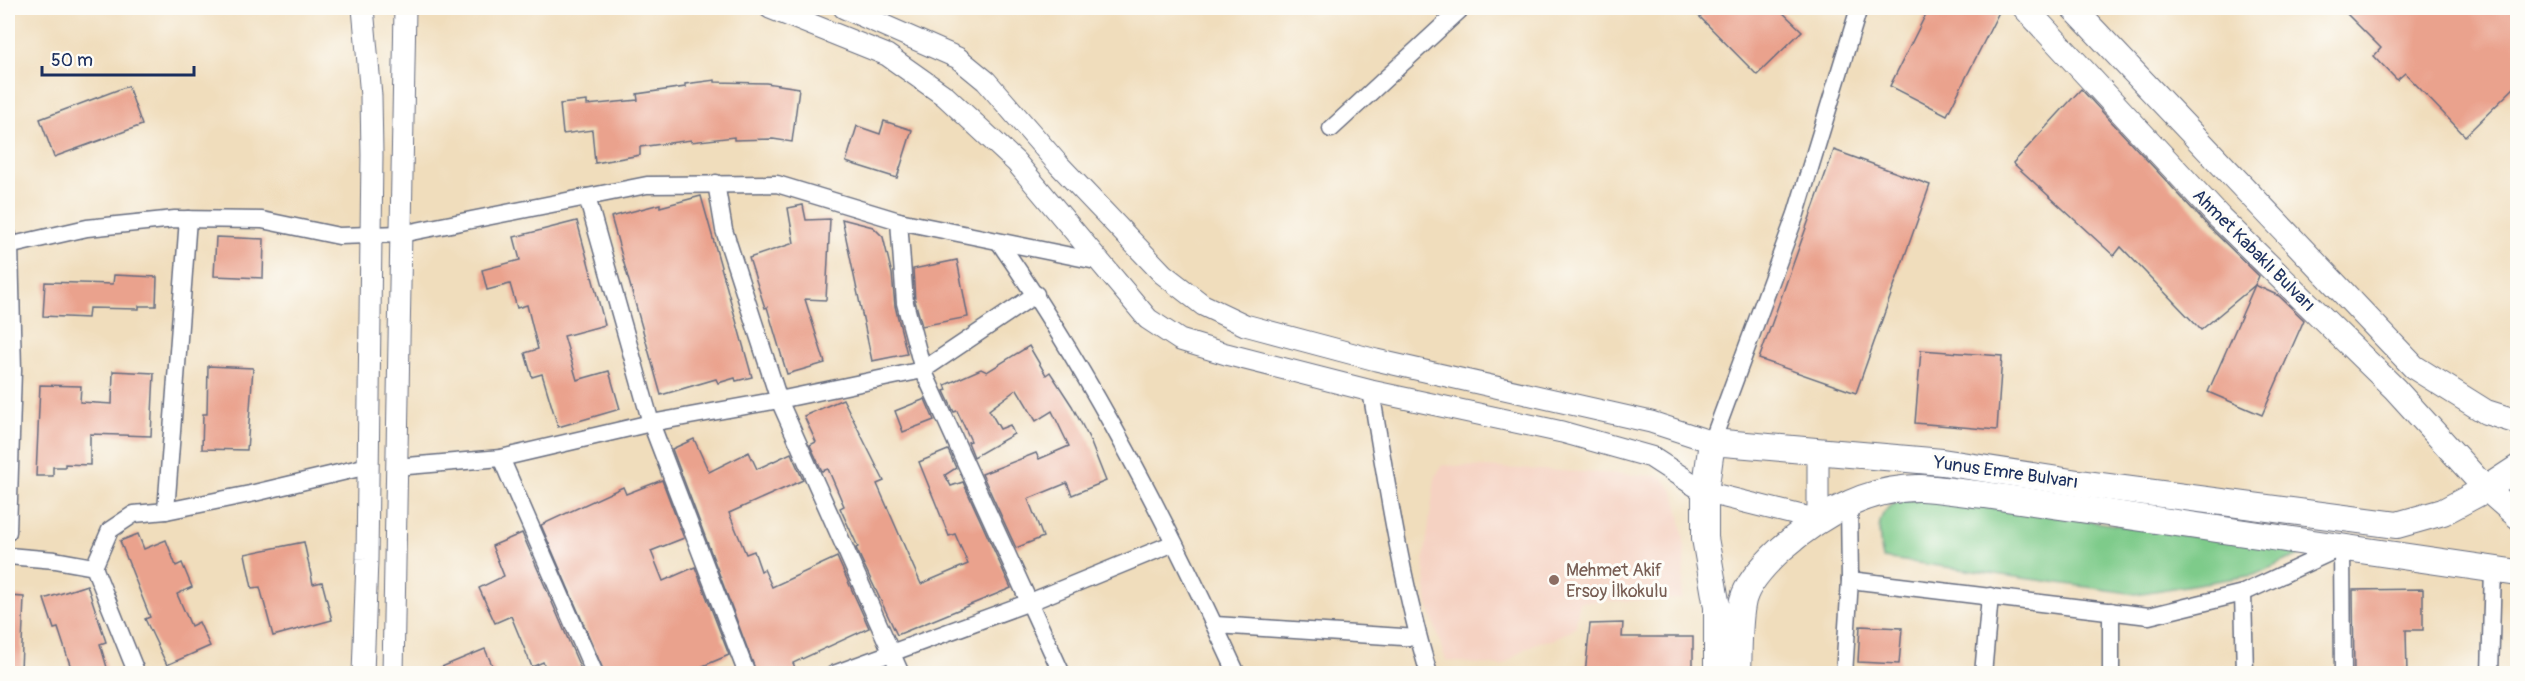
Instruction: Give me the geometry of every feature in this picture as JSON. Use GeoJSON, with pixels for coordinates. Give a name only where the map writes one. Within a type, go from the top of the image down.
{"type":"FeatureCollection","features":[{"type":"Feature","properties":{"kind":"main road","name":"Ahmet Kabaklı Bulvarı"},"geometry":{"type":"LineString","coordinates":[[2025,8],[2220,218],[2396,389],[2486,489],[2517,517]]}},
{"type":"Feature","properties":{"kind":"main road","name":"Ahmet Kabaklı Bulvarı"},"geometry":{"type":"LineString","coordinates":[[2073,8],[2414,367],[2486,412],[2517,422]]}},
{"type":"Feature","properties":{"kind":"main road"},"geometry":{"type":"LineString","coordinates":[[2486,412],[2517,415]]}},
{"type":"Feature","properties":{"kind":"main road","name":"Yunus Emre Bulvarı"},"geometry":{"type":"LineString","coordinates":[[1712,442],[1942,462],[2090,485],[2397,525],[2443,512],[2486,489],[2517,468]]}},
{"type":"Feature","properties":{"kind":"main road"},"geometry":{"type":"LineString","coordinates":[[1712,442],[1705,492],[1705,538],[1717,607],[1717,674]]}},
{"type":"Feature","properties":{"kind":"main road","name":"Yunus Emre Bulvarı"},"geometry":{"type":"LineString","coordinates":[[1738,674],[1743,599],[1757,574],[1818,520],[1849,503],[1883,491],[1919,488],[1985,495],[2517,573]]}},
{"type":"Feature","properties":{"kind":"street"},"geometry":{"type":"LineString","coordinates":[[363,8],[371,96],[368,466],[363,674]]}},
{"type":"Feature","properties":{"kind":"street"},"geometry":{"type":"LineString","coordinates":[[393,674],[405,8]]}},
{"type":"Feature","properties":{"kind":"street"},"geometry":{"type":"LineString","coordinates":[[770,8],[887,55],[945,96],[1016,162],[1148,319],[1180,340],[1371,391],[1562,432],[1651,457],[1705,492],[1818,520],[1818,451]]}},
{"type":"Feature","properties":{"kind":"street"},"geometry":{"type":"LineString","coordinates":[[843,8],[958,58],[986,81],[1059,165],[1163,274],[1203,305],[1245,325],[1376,360],[1651,422],[1712,442],[1796,214],[1859,8]]}},
{"type":"Feature","properties":{"kind":"street"},"geometry":{"type":"LineString","coordinates":[[1331,129],[1461,8]]}},
{"type":"Feature","properties":{"kind":"street"},"geometry":{"type":"LineString","coordinates":[[716,183],[724,230],[779,400],[901,674]]}},
{"type":"Feature","properties":{"kind":"street"},"geometry":{"type":"LineString","coordinates":[[8,532],[13,370],[8,242],[87,228],[188,219],[262,220],[339,236],[401,234],[647,185],[777,184],[899,220],[1101,262]]}},
{"type":"Feature","properties":{"kind":"street"},"geometry":{"type":"LineString","coordinates":[[587,197],[651,423],[747,674]]}},
{"type":"Feature","properties":{"kind":"street"},"geometry":{"type":"LineString","coordinates":[[166,511],[188,219]]}},
{"type":"Feature","properties":{"kind":"street"},"geometry":{"type":"LineString","coordinates":[[899,220],[905,303],[924,370],[1062,674]]}},
{"type":"Feature","properties":{"kind":"street"},"geometry":{"type":"LineString","coordinates":[[999,242],[1036,294],[1144,480],[1237,674]]}},
{"type":"Feature","properties":{"kind":"street"},"geometry":{"type":"LineString","coordinates":[[396,467],[501,458],[651,423],[779,400],[924,370],[1036,294]]}},
{"type":"Feature","properties":{"kind":"street"},"geometry":{"type":"LineString","coordinates":[[1371,391],[1395,527],[1418,638],[1429,674]]}},
{"type":"Feature","properties":{"kind":"street"},"geometry":{"type":"LineString","coordinates":[[501,458],[595,674]]}},
{"type":"Feature","properties":{"kind":"street"},"geometry":{"type":"LineString","coordinates":[[137,674],[94,567],[110,530],[134,514],[166,511],[250,494],[368,466]]}},
{"type":"Feature","properties":{"kind":"street"},"geometry":{"type":"LineString","coordinates":[[1844,674],[1850,580],[1849,503]]}},
{"type":"Feature","properties":{"kind":"street"},"geometry":{"type":"LineString","coordinates":[[834,674],[1030,602],[1174,543]]}},
{"type":"Feature","properties":{"kind":"street"},"geometry":{"type":"LineString","coordinates":[[1850,580],[2149,616],[2243,593],[2342,547],[2343,674]]}},
{"type":"Feature","properties":{"kind":"street"},"geometry":{"type":"LineString","coordinates":[[8,556],[55,560],[94,567]]}},
{"type":"Feature","properties":{"kind":"street"},"geometry":{"type":"LineString","coordinates":[[2490,674],[2493,569]]}},
{"type":"Feature","properties":{"kind":"street"},"geometry":{"type":"LineString","coordinates":[[2243,593],[2245,674]]}},
{"type":"Feature","properties":{"kind":"street"},"geometry":{"type":"LineString","coordinates":[[1983,674],[1990,596]]}},
{"type":"Feature","properties":{"kind":"street"},"geometry":{"type":"LineString","coordinates":[[2111,611],[2111,674]]}},
{"type":"Feature","properties":{"kind":"street"},"geometry":{"type":"LineString","coordinates":[[1215,625],[1418,638]]}},
{"type":"Feature","properties":{"kind":"shaded area","name":"Mehmet Akif Ersoy İlkokulu"},"geometry":{"type":"Polygon","coordinates":[[[1441,465],[1661,476],[1674,492],[1680,515],[1685,548],[1682,599],[1579,602],[1576,627],[1553,640],[1539,642],[1526,648],[1502,666],[1446,661],[1427,602],[1424,560],[1435,479],[1441,465]]]}},
{"type":"Feature","properties":{"kind":"green space"},"geometry":{"type":"Polygon","coordinates":[[[1918,497],[2306,552],[2254,575],[2136,594],[1883,558],[1879,534],[1882,516],[1894,504],[1918,497]]]}},
{"type":"Feature","properties":{"kind":"building"},"geometry":{"type":"Polygon","coordinates":[[[1691,8],[1778,8],[1802,31],[1757,75],[1691,8]]]}},
{"type":"Feature","properties":{"kind":"building"},"geometry":{"type":"Polygon","coordinates":[[[1929,8],[2001,8],[1947,115],[1890,86],[1929,8]]]}},
{"type":"Feature","properties":{"kind":"building"},"geometry":{"type":"Polygon","coordinates":[[[2341,8],[2517,8],[2517,85],[2465,136],[2405,73],[2397,80],[2374,56],[2381,48],[2341,8]]]}},
{"type":"Feature","properties":{"kind":"building"},"geometry":{"type":"Polygon","coordinates":[[[715,80],[715,82],[766,83],[799,88],[792,142],[773,139],[734,140],[734,137],[691,142],[691,140],[640,147],[640,155],[595,163],[592,130],[563,134],[560,104],[587,101],[587,105],[638,100],[637,94],[715,80]]]}},
{"type":"Feature","properties":{"kind":"building"},"geometry":{"type":"Polygon","coordinates":[[[128,86],[142,125],[54,157],[40,119],[128,86]]]}},
{"type":"Feature","properties":{"kind":"building"},"geometry":{"type":"Polygon","coordinates":[[[2081,89],[2210,228],[2259,276],[2255,285],[2201,330],[2121,247],[2114,256],[2013,163],[2081,89]]]}},
{"type":"Feature","properties":{"kind":"building"},"geometry":{"type":"Polygon","coordinates":[[[884,121],[912,130],[897,178],[846,162],[857,126],[880,134],[884,121]]]}},
{"type":"Feature","properties":{"kind":"building"},"geometry":{"type":"Polygon","coordinates":[[[1834,150],[1930,185],[1856,393],[1759,359],[1834,150]]]}},
{"type":"Feature","properties":{"kind":"building"},"geometry":{"type":"Polygon","coordinates":[[[701,196],[752,377],[736,381],[735,378],[718,383],[716,379],[661,395],[611,217],[701,196]]]}},
{"type":"Feature","properties":{"kind":"building"},"geometry":{"type":"Polygon","coordinates":[[[803,205],[806,220],[830,219],[826,300],[805,299],[825,363],[787,374],[767,307],[765,308],[749,258],[794,243],[788,208],[803,205]]]}},
{"type":"Feature","properties":{"kind":"building"},"geometry":{"type":"Polygon","coordinates":[[[842,219],[873,227],[883,237],[892,274],[895,306],[907,354],[872,361],[842,219]]]}},
{"type":"Feature","properties":{"kind":"building"},"geometry":{"type":"Polygon","coordinates":[[[577,221],[605,325],[564,336],[577,380],[609,371],[620,409],[558,427],[542,374],[532,377],[525,353],[538,349],[527,305],[517,308],[510,284],[487,290],[482,270],[520,260],[514,237],[577,221]]]}},
{"type":"Feature","properties":{"kind":"building"},"geometry":{"type":"Polygon","coordinates":[[[216,237],[264,239],[263,278],[214,276],[216,237]]]}},
{"type":"Feature","properties":{"kind":"building"},"geometry":{"type":"Polygon","coordinates":[[[957,260],[968,317],[922,326],[915,301],[913,269],[957,260]]]}},
{"type":"Feature","properties":{"kind":"building"},"geometry":{"type":"Polygon","coordinates":[[[114,275],[157,277],[156,306],[139,306],[139,309],[89,308],[88,318],[43,316],[45,282],[113,284],[114,275]]]}},
{"type":"Feature","properties":{"kind":"building"},"geometry":{"type":"Polygon","coordinates":[[[2255,285],[2279,296],[2304,320],[2262,415],[2208,392],[2255,285]]]}},
{"type":"Feature","properties":{"kind":"building"},"geometry":{"type":"Polygon","coordinates":[[[1029,346],[1046,375],[1050,372],[1072,406],[1089,438],[1106,481],[1072,495],[1067,483],[1028,499],[1043,537],[1016,548],[982,474],[1036,453],[1039,459],[1069,446],[1052,411],[1036,421],[1017,389],[989,410],[1000,429],[1010,425],[1014,434],[974,457],[968,442],[971,441],[957,411],[954,412],[944,391],[947,390],[945,385],[981,369],[987,372],[1029,346]]]}},
{"type":"Feature","properties":{"kind":"building"},"geometry":{"type":"Polygon","coordinates":[[[1921,350],[2002,356],[1997,430],[1915,423],[1921,350]]]}},
{"type":"Feature","properties":{"kind":"building"},"geometry":{"type":"Polygon","coordinates":[[[208,366],[253,368],[247,450],[202,449],[203,414],[207,414],[208,366]]]}},
{"type":"Feature","properties":{"kind":"building"},"geometry":{"type":"Polygon","coordinates":[[[113,371],[154,373],[151,436],[90,434],[90,465],[65,464],[65,467],[53,467],[53,476],[36,476],[40,385],[81,386],[80,402],[112,404],[113,371]]]}},
{"type":"Feature","properties":{"kind":"building"},"geometry":{"type":"Polygon","coordinates":[[[843,399],[884,481],[877,484],[921,584],[968,564],[955,534],[949,536],[919,462],[948,450],[956,468],[945,475],[951,486],[963,482],[1011,588],[897,635],[856,548],[858,547],[840,508],[844,506],[828,469],[822,471],[810,445],[816,442],[804,416],[843,399]]]}},
{"type":"Feature","properties":{"kind":"building"},"geometry":{"type":"Polygon","coordinates":[[[925,399],[934,420],[903,432],[895,411],[925,399]]]}},
{"type":"Feature","properties":{"kind":"building"},"geometry":{"type":"Polygon","coordinates":[[[694,439],[709,472],[749,452],[757,469],[791,453],[803,480],[729,513],[746,554],[754,551],[761,571],[764,569],[772,587],[837,557],[869,628],[793,663],[798,674],[757,674],[672,449],[694,439]]]}},
{"type":"Feature","properties":{"kind":"building"},"geometry":{"type":"Polygon","coordinates":[[[662,480],[684,538],[651,551],[663,581],[695,567],[729,655],[696,669],[698,674],[605,674],[541,525],[623,487],[626,494],[662,480]]]}},
{"type":"Feature","properties":{"kind":"building"},"geometry":{"type":"Polygon","coordinates":[[[522,533],[583,674],[548,674],[543,662],[532,667],[511,616],[495,623],[479,588],[504,576],[492,546],[522,533]]]}},
{"type":"Feature","properties":{"kind":"building"},"geometry":{"type":"Polygon","coordinates":[[[138,534],[144,549],[166,540],[176,566],[182,563],[192,587],[177,594],[191,626],[199,622],[210,646],[167,665],[145,619],[150,617],[120,541],[138,534]]]}},
{"type":"Feature","properties":{"kind":"building"},"geometry":{"type":"Polygon","coordinates":[[[304,542],[313,584],[322,582],[332,620],[273,636],[260,587],[252,588],[245,554],[304,542]]]}},
{"type":"Feature","properties":{"kind":"building"},"geometry":{"type":"Polygon","coordinates":[[[87,585],[106,642],[100,644],[109,674],[73,674],[58,628],[54,629],[44,599],[87,585]]]}},
{"type":"Feature","properties":{"kind":"building"},"geometry":{"type":"Polygon","coordinates":[[[2423,589],[2423,630],[2406,630],[2407,674],[2354,674],[2353,590],[2423,589]]]}},
{"type":"Feature","properties":{"kind":"building"},"geometry":{"type":"Polygon","coordinates":[[[8,596],[24,597],[21,670],[8,670],[8,596]]]}},
{"type":"Feature","properties":{"kind":"building"},"geometry":{"type":"Polygon","coordinates":[[[1623,623],[1622,637],[1693,637],[1693,674],[1585,674],[1590,624],[1623,623]]]}},
{"type":"Feature","properties":{"kind":"building"},"geometry":{"type":"Polygon","coordinates":[[[1860,626],[1902,628],[1899,664],[1858,662],[1860,626]]]}},
{"type":"Feature","properties":{"kind":"building"},"geometry":{"type":"Polygon","coordinates":[[[485,649],[496,674],[427,674],[427,673],[485,649]]]}},
{"type":"Feature","properties":{"kind":"place","name":"Mehmet Akif Ersoy İlkokulu"},"geometry":{"type":"Point","coordinates":[1554,580]}}]}
